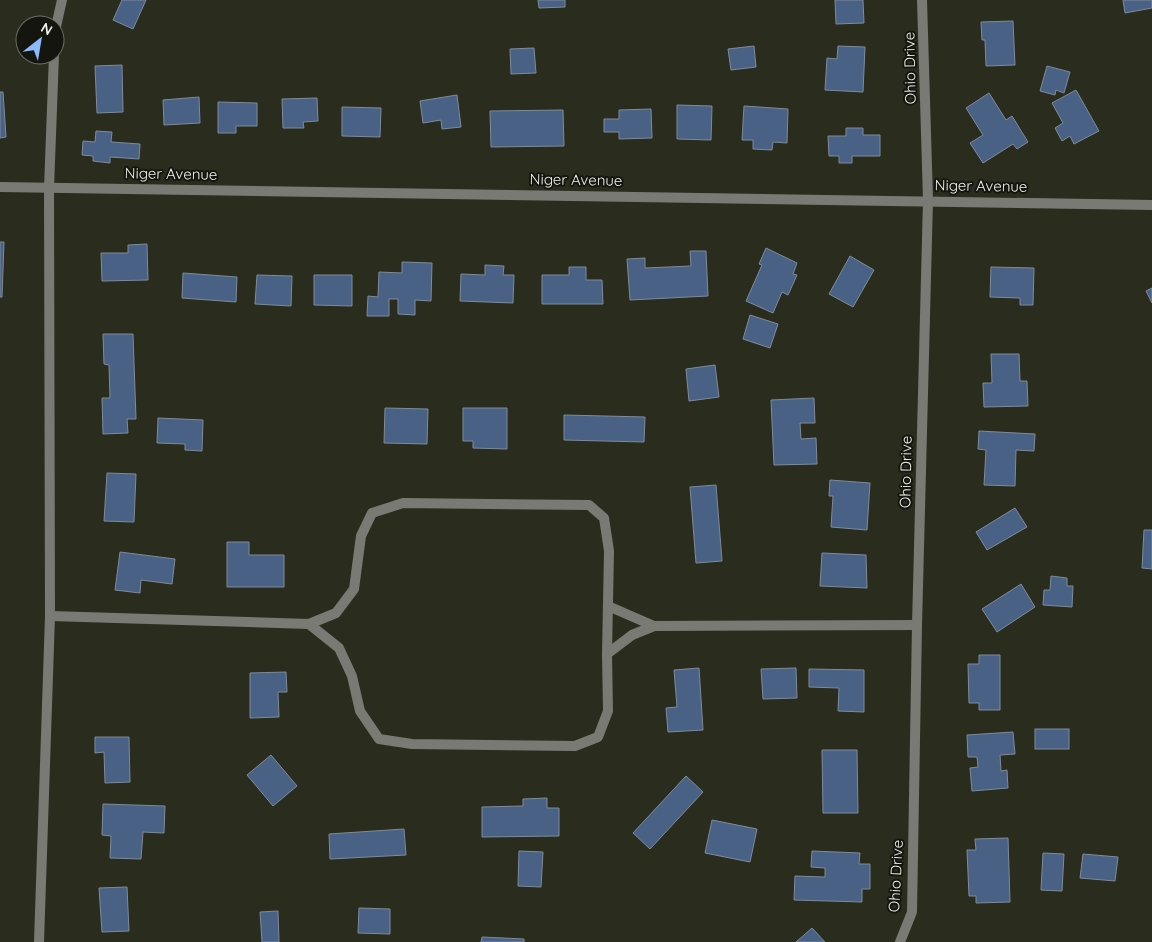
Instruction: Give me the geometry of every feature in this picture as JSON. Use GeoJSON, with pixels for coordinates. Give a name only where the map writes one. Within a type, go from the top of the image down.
{"type":"FeatureCollection","features":[{"type":"Feature","properties":{"kind":"street"},"geometry":{"type":"LineString","coordinates":[[59,15],[62,0]]}},
{"type":"Feature","properties":{"kind":"street","name":"Ohio Drive"},"geometry":{"type":"LineString","coordinates":[[900,942],[912,912],[928,200],[922,0]]}},
{"type":"Feature","properties":{"kind":"street"},"geometry":{"type":"LineString","coordinates":[[39,942],[50,616],[49,188],[54,65]]}},
{"type":"Feature","properties":{"kind":"street","name":"Niger Avenue"},"geometry":{"type":"LineString","coordinates":[[0,187],[1152,205]]}},
{"type":"Feature","properties":{"kind":"street"},"geometry":{"type":"LineString","coordinates":[[50,616],[309,624],[336,613],[354,589],[362,536],[372,513],[404,503],[589,505],[604,518],[609,552],[608,711],[598,737],[575,746],[412,744],[379,739],[360,711],[352,676],[339,648],[309,624]]}},
{"type":"Feature","properties":{"kind":"street"},"geometry":{"type":"LineString","coordinates":[[608,606],[654,626]]}},
{"type":"Feature","properties":{"kind":"street"},"geometry":{"type":"LineString","coordinates":[[607,654],[632,635],[654,626],[917,625]]}},
{"type":"Feature","properties":{"kind":"building"},"geometry":{"type":"Polygon","coordinates":[[[122,0],[146,0],[133,29],[113,20],[122,0]]]}},
{"type":"Feature","properties":{"kind":"building"},"geometry":{"type":"Polygon","coordinates":[[[538,0],[565,0],[565,7],[539,8],[538,0]]]}},
{"type":"Feature","properties":{"kind":"building"},"geometry":{"type":"Polygon","coordinates":[[[835,0],[863,0],[864,23],[836,24],[835,0]]]}},
{"type":"Feature","properties":{"kind":"building"},"geometry":{"type":"Polygon","coordinates":[[[1123,0],[1152,0],[1152,8],[1125,13],[1123,0]]]}},
{"type":"Feature","properties":{"kind":"building"},"geometry":{"type":"Polygon","coordinates":[[[1013,21],[1015,65],[986,66],[985,40],[982,40],[981,22],[1013,21]]]}},
{"type":"Feature","properties":{"kind":"building"},"geometry":{"type":"Polygon","coordinates":[[[754,46],[756,67],[731,70],[728,49],[754,46]]]}},
{"type":"Feature","properties":{"kind":"building"},"geometry":{"type":"Polygon","coordinates":[[[838,46],[865,47],[863,92],[825,90],[827,58],[837,59],[838,46]]]}},
{"type":"Feature","properties":{"kind":"building"},"geometry":{"type":"Polygon","coordinates":[[[534,48],[536,73],[511,74],[510,49],[534,48]]]}},
{"type":"Feature","properties":{"kind":"building"},"geometry":{"type":"Polygon","coordinates":[[[122,65],[123,112],[97,113],[95,66],[122,65]]]}},
{"type":"Feature","properties":{"kind":"building"},"geometry":{"type":"Polygon","coordinates":[[[1047,66],[1070,72],[1064,93],[1056,90],[1055,95],[1040,91],[1047,66]]]}},
{"type":"Feature","properties":{"kind":"building"},"geometry":{"type":"Polygon","coordinates":[[[1076,90],[1099,131],[1074,144],[1070,136],[1062,141],[1055,128],[1063,123],[1052,103],[1076,90]]]}},
{"type":"Feature","properties":{"kind":"building"},"geometry":{"type":"Polygon","coordinates":[[[0,92],[3,92],[6,137],[0,138],[0,92]]]}},
{"type":"Feature","properties":{"kind":"building"},"geometry":{"type":"Polygon","coordinates":[[[989,93],[1006,120],[1012,116],[1028,142],[1017,149],[1013,144],[983,163],[970,143],[983,135],[966,108],[989,93]]]}},
{"type":"Feature","properties":{"kind":"building"},"geometry":{"type":"Polygon","coordinates":[[[457,95],[461,127],[442,129],[441,120],[423,123],[420,101],[457,95]]]}},
{"type":"Feature","properties":{"kind":"building"},"geometry":{"type":"Polygon","coordinates":[[[199,97],[200,123],[164,125],[163,100],[199,97]]]}},
{"type":"Feature","properties":{"kind":"building"},"geometry":{"type":"Polygon","coordinates":[[[317,98],[318,121],[303,122],[304,128],[283,128],[282,99],[317,98]]]}},
{"type":"Feature","properties":{"kind":"building"},"geometry":{"type":"Polygon","coordinates":[[[218,102],[257,103],[257,126],[236,126],[236,133],[218,133],[218,102]]]}},
{"type":"Feature","properties":{"kind":"building"},"geometry":{"type":"Polygon","coordinates":[[[677,105],[712,106],[711,140],[677,139],[677,105]]]}},
{"type":"Feature","properties":{"kind":"building"},"geometry":{"type":"Polygon","coordinates":[[[744,106],[788,109],[787,143],[773,142],[772,150],[753,149],[753,140],[742,140],[744,106]]]}},
{"type":"Feature","properties":{"kind":"building"},"geometry":{"type":"Polygon","coordinates":[[[342,107],[381,108],[380,137],[342,136],[342,107]]]}},
{"type":"Feature","properties":{"kind":"building"},"geometry":{"type":"Polygon","coordinates":[[[651,109],[652,138],[619,139],[619,132],[604,132],[604,119],[619,119],[619,110],[651,109]]]}},
{"type":"Feature","properties":{"kind":"building"},"geometry":{"type":"Polygon","coordinates":[[[563,110],[564,146],[491,147],[490,111],[563,110]]]}},
{"type":"Feature","properties":{"kind":"building"},"geometry":{"type":"Polygon","coordinates":[[[846,128],[863,128],[863,135],[880,135],[880,156],[852,156],[852,163],[839,163],[839,156],[829,156],[828,136],[846,136],[846,128]]]}},
{"type":"Feature","properties":{"kind":"building"},"geometry":{"type":"Polygon","coordinates":[[[96,131],[112,132],[111,142],[140,144],[139,159],[110,157],[110,163],[93,161],[93,156],[82,155],[83,141],[95,142],[96,131]]]}},
{"type":"Feature","properties":{"kind":"building"},"geometry":{"type":"Polygon","coordinates":[[[0,242],[4,242],[2,297],[0,297],[0,242]]]}},
{"type":"Feature","properties":{"kind":"building"},"geometry":{"type":"Polygon","coordinates":[[[147,244],[148,280],[102,281],[101,253],[128,253],[128,245],[147,244]]]}},
{"type":"Feature","properties":{"kind":"building"},"geometry":{"type":"Polygon","coordinates":[[[766,248],[797,263],[793,274],[797,275],[788,295],[782,292],[773,313],[746,301],[762,265],[759,264],[766,248]]]}},
{"type":"Feature","properties":{"kind":"building"},"geometry":{"type":"Polygon","coordinates":[[[690,251],[706,251],[708,296],[630,300],[627,259],[645,258],[645,268],[691,266],[690,251]]]}},
{"type":"Feature","properties":{"kind":"building"},"geometry":{"type":"Polygon","coordinates":[[[850,256],[874,270],[853,307],[829,294],[850,256]]]}},
{"type":"Feature","properties":{"kind":"building"},"geometry":{"type":"Polygon","coordinates":[[[402,262],[432,263],[431,301],[415,300],[415,315],[398,314],[398,299],[389,299],[389,316],[367,316],[368,296],[378,297],[379,272],[402,273],[402,262]]]}},
{"type":"Feature","properties":{"kind":"building"},"geometry":{"type":"Polygon","coordinates":[[[485,265],[504,266],[503,275],[514,275],[513,303],[460,301],[461,274],[485,275],[485,265]]]}},
{"type":"Feature","properties":{"kind":"building"},"geometry":{"type":"Polygon","coordinates":[[[569,267],[586,267],[586,280],[602,280],[603,304],[542,304],[542,275],[569,275],[569,267]]]}},
{"type":"Feature","properties":{"kind":"building"},"geometry":{"type":"Polygon","coordinates":[[[991,267],[1034,268],[1033,305],[1020,305],[1020,298],[990,297],[991,267]]]}},
{"type":"Feature","properties":{"kind":"building"},"geometry":{"type":"Polygon","coordinates":[[[183,273],[237,277],[236,302],[182,298],[183,273]]]}},
{"type":"Feature","properties":{"kind":"building"},"geometry":{"type":"Polygon","coordinates":[[[257,275],[292,276],[291,306],[255,304],[257,275]]]}},
{"type":"Feature","properties":{"kind":"building"},"geometry":{"type":"Polygon","coordinates":[[[314,275],[352,275],[352,306],[314,305],[314,275]]]}},
{"type":"Feature","properties":{"kind":"building"},"geometry":{"type":"Polygon","coordinates":[[[1152,288],[1152,303],[1146,291],[1152,288]]]}},
{"type":"Feature","properties":{"kind":"building"},"geometry":{"type":"Polygon","coordinates":[[[750,315],[778,324],[770,348],[743,339],[750,315]]]}},
{"type":"Feature","properties":{"kind":"building"},"geometry":{"type":"Polygon","coordinates":[[[103,334],[133,334],[136,419],[127,419],[128,433],[103,434],[102,398],[110,398],[109,365],[104,364],[103,334]]]}},
{"type":"Feature","properties":{"kind":"building"},"geometry":{"type":"Polygon","coordinates":[[[991,354],[1019,354],[1020,381],[1027,381],[1028,406],[984,407],[983,383],[992,383],[991,354]]]}},
{"type":"Feature","properties":{"kind":"building"},"geometry":{"type":"Polygon","coordinates":[[[715,365],[719,397],[689,401],[686,369],[715,365]]]}},
{"type":"Feature","properties":{"kind":"building"},"geometry":{"type":"Polygon","coordinates":[[[814,398],[815,423],[800,423],[801,439],[816,438],[817,464],[774,465],[771,400],[814,398]]]}},
{"type":"Feature","properties":{"kind":"building"},"geometry":{"type":"Polygon","coordinates":[[[385,408],[428,409],[427,444],[384,443],[385,408]]]}},
{"type":"Feature","properties":{"kind":"building"},"geometry":{"type":"Polygon","coordinates":[[[463,408],[507,408],[507,449],[473,448],[473,441],[463,441],[463,408]]]}},
{"type":"Feature","properties":{"kind":"building"},"geometry":{"type":"Polygon","coordinates":[[[564,415],[645,417],[644,442],[564,440],[564,415]]]}},
{"type":"Feature","properties":{"kind":"building"},"geometry":{"type":"Polygon","coordinates":[[[158,418],[203,420],[202,451],[185,450],[185,444],[157,443],[158,418]]]}},
{"type":"Feature","properties":{"kind":"building"},"geometry":{"type":"Polygon","coordinates":[[[979,431],[1035,434],[1034,451],[1016,450],[1015,486],[984,485],[986,450],[978,449],[979,431]]]}},
{"type":"Feature","properties":{"kind":"building"},"geometry":{"type":"Polygon","coordinates":[[[107,473],[136,474],[134,522],[104,521],[107,473]]]}},
{"type":"Feature","properties":{"kind":"building"},"geometry":{"type":"Polygon","coordinates":[[[830,480],[870,483],[867,530],[831,527],[833,496],[829,496],[830,480]]]}},
{"type":"Feature","properties":{"kind":"building"},"geometry":{"type":"Polygon","coordinates":[[[716,485],[722,561],[696,563],[690,487],[716,485]]]}},
{"type":"Feature","properties":{"kind":"building"},"geometry":{"type":"Polygon","coordinates":[[[1015,508],[1027,527],[987,550],[976,532],[1015,508]]]}},
{"type":"Feature","properties":{"kind":"building"},"geometry":{"type":"Polygon","coordinates":[[[1144,530],[1152,530],[1152,569],[1142,568],[1144,530]]]}},
{"type":"Feature","properties":{"kind":"building"},"geometry":{"type":"Polygon","coordinates":[[[227,542],[249,542],[249,555],[284,555],[284,587],[227,587],[227,542]]]}},
{"type":"Feature","properties":{"kind":"building"},"geometry":{"type":"Polygon","coordinates":[[[120,552],[175,559],[172,584],[141,580],[140,593],[115,590],[120,552]]]}},
{"type":"Feature","properties":{"kind":"building"},"geometry":{"type":"Polygon","coordinates":[[[822,553],[866,555],[867,588],[820,586],[822,553]]]}},
{"type":"Feature","properties":{"kind":"building"},"geometry":{"type":"Polygon","coordinates":[[[1051,576],[1067,578],[1067,586],[1073,586],[1072,607],[1043,605],[1044,590],[1050,590],[1051,576]]]}},
{"type":"Feature","properties":{"kind":"building"},"geometry":{"type":"Polygon","coordinates":[[[1021,584],[1035,607],[997,632],[982,609],[1021,584]]]}},
{"type":"Feature","properties":{"kind":"building"},"geometry":{"type":"Polygon","coordinates":[[[979,655],[1000,655],[1000,710],[979,710],[979,703],[969,703],[968,664],[979,664],[979,655]]]}},
{"type":"Feature","properties":{"kind":"building"},"geometry":{"type":"Polygon","coordinates":[[[699,668],[703,730],[668,732],[666,708],[677,707],[674,670],[699,668]]]}},
{"type":"Feature","properties":{"kind":"building"},"geometry":{"type":"Polygon","coordinates":[[[796,668],[797,698],[763,699],[761,669],[796,668]]]}},
{"type":"Feature","properties":{"kind":"building"},"geometry":{"type":"Polygon","coordinates":[[[809,669],[864,670],[864,712],[838,711],[839,688],[809,687],[809,669]]]}},
{"type":"Feature","properties":{"kind":"building"},"geometry":{"type":"Polygon","coordinates":[[[286,672],[287,692],[278,692],[279,717],[250,718],[250,673],[286,672]]]}},
{"type":"Feature","properties":{"kind":"building"},"geometry":{"type":"Polygon","coordinates":[[[1035,729],[1069,729],[1069,749],[1035,749],[1035,729]]]}},
{"type":"Feature","properties":{"kind":"building"},"geometry":{"type":"Polygon","coordinates":[[[1013,732],[1015,754],[1000,755],[1001,771],[1007,770],[1008,788],[972,791],[970,768],[978,767],[977,757],[968,757],[967,735],[1013,732]]]}},
{"type":"Feature","properties":{"kind":"building"},"geometry":{"type":"Polygon","coordinates":[[[95,737],[129,737],[130,782],[105,783],[104,752],[95,753],[95,737]]]}},
{"type":"Feature","properties":{"kind":"building"},"geometry":{"type":"Polygon","coordinates":[[[822,750],[857,750],[858,813],[823,813],[822,750]]]}},
{"type":"Feature","properties":{"kind":"building"},"geometry":{"type":"Polygon","coordinates":[[[271,755],[297,786],[273,806],[247,775],[271,755]]]}},
{"type":"Feature","properties":{"kind":"building"},"geometry":{"type":"Polygon","coordinates":[[[686,776],[703,792],[650,849],[633,833],[686,776]]]}},
{"type":"Feature","properties":{"kind":"building"},"geometry":{"type":"Polygon","coordinates":[[[547,798],[547,808],[559,808],[559,836],[482,837],[482,807],[523,806],[523,799],[547,798]]]}},
{"type":"Feature","properties":{"kind":"building"},"geometry":{"type":"Polygon","coordinates":[[[103,804],[165,806],[164,833],[143,832],[141,859],[110,858],[111,836],[102,835],[103,804]]]}},
{"type":"Feature","properties":{"kind":"building"},"geometry":{"type":"Polygon","coordinates":[[[712,820],[757,829],[750,862],[705,853],[712,820]]]}},
{"type":"Feature","properties":{"kind":"building"},"geometry":{"type":"Polygon","coordinates":[[[404,829],[406,855],[330,859],[329,834],[404,829]]]}},
{"type":"Feature","properties":{"kind":"building"},"geometry":{"type":"Polygon","coordinates":[[[1008,838],[1010,902],[976,903],[976,896],[969,896],[967,850],[976,850],[975,839],[1008,838]]]}},
{"type":"Feature","properties":{"kind":"building"},"geometry":{"type":"Polygon","coordinates":[[[519,851],[543,852],[541,887],[518,886],[519,851]]]}},
{"type":"Feature","properties":{"kind":"building"},"geometry":{"type":"Polygon","coordinates":[[[812,851],[860,853],[859,864],[870,864],[870,889],[862,889],[862,902],[794,900],[795,876],[825,877],[825,868],[811,867],[812,851]]]}},
{"type":"Feature","properties":{"kind":"building"},"geometry":{"type":"Polygon","coordinates":[[[1043,853],[1064,854],[1062,891],[1041,890],[1043,853]]]}},
{"type":"Feature","properties":{"kind":"building"},"geometry":{"type":"Polygon","coordinates":[[[1083,854],[1118,857],[1115,881],[1080,878],[1083,854]]]}},
{"type":"Feature","properties":{"kind":"building"},"geometry":{"type":"Polygon","coordinates":[[[127,887],[129,931],[102,932],[99,888],[127,887]]]}},
{"type":"Feature","properties":{"kind":"building"},"geometry":{"type":"Polygon","coordinates":[[[359,908],[390,909],[390,934],[358,933],[359,908]]]}},
{"type":"Feature","properties":{"kind":"building"},"geometry":{"type":"Polygon","coordinates":[[[278,911],[279,942],[262,942],[260,912],[278,911]]]}},
{"type":"Feature","properties":{"kind":"building"},"geometry":{"type":"Polygon","coordinates":[[[812,928],[825,942],[796,942],[812,928]]]}},
{"type":"Feature","properties":{"kind":"building"},"geometry":{"type":"Polygon","coordinates":[[[482,937],[524,939],[524,942],[481,942],[482,937]]]}}]}
